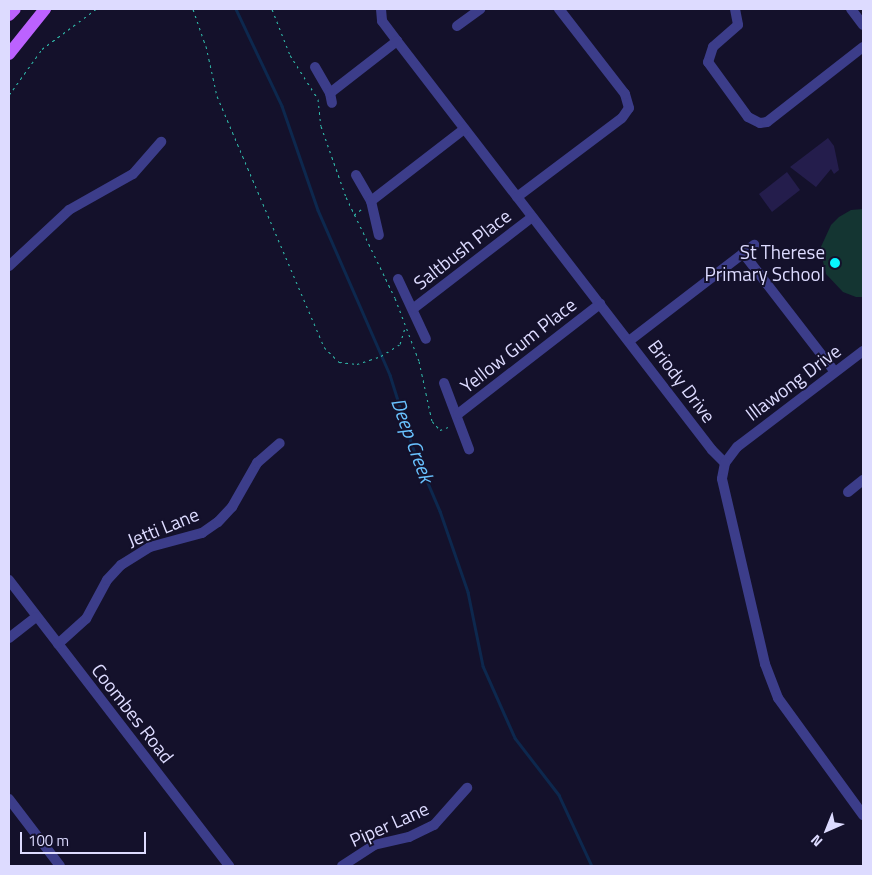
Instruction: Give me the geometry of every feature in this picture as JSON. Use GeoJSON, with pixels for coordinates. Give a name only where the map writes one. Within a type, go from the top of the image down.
{"type":"FeatureCollection","features":[{"type":"Feature","properties":{"kind":"main road"},"geometry":{"type":"LineString","coordinates":[[9,15],[15,9]]}},
{"type":"Feature","properties":{"kind":"main road"},"geometry":{"type":"LineString","coordinates":[[9,54],[45,9]]}},
{"type":"Feature","properties":{"kind":"street","name":"Briody Drive"},"geometry":{"type":"LineString","coordinates":[[381,9],[382,21],[397,41],[725,463]]}},
{"type":"Feature","properties":{"kind":"street"},"geometry":{"type":"LineString","coordinates":[[517,197],[622,118],[629,108],[625,94],[560,9]]}},
{"type":"Feature","properties":{"kind":"street"},"geometry":{"type":"LineString","coordinates":[[735,9],[738,25],[710,52],[708,62],[748,117],[760,124],[773,118],[863,47]]}},
{"type":"Feature","properties":{"kind":"street"},"geometry":{"type":"LineString","coordinates":[[851,9],[863,25]]}},
{"type":"Feature","properties":{"kind":"street"},"geometry":{"type":"LineString","coordinates":[[457,26],[472,11]]}},
{"type":"Feature","properties":{"kind":"street"},"geometry":{"type":"LineString","coordinates":[[315,67],[331,98],[397,41]]}},
{"type":"Feature","properties":{"kind":"street"},"geometry":{"type":"LineString","coordinates":[[371,201],[464,129]]}},
{"type":"Feature","properties":{"kind":"street"},"geometry":{"type":"LineString","coordinates":[[9,266],[69,210],[134,174],[161,142]]}},
{"type":"Feature","properties":{"kind":"street"},"geometry":{"type":"LineString","coordinates":[[356,175],[371,201],[379,235]]}},
{"type":"Feature","properties":{"kind":"street","name":"Saltbush Place"},"geometry":{"type":"LineString","coordinates":[[414,308],[532,217]]}},
{"type":"Feature","properties":{"kind":"street"},"geometry":{"type":"LineString","coordinates":[[629,341],[754,245]]}},
{"type":"Feature","properties":{"kind":"street"},"geometry":{"type":"LineString","coordinates":[[743,253],[835,372]]}},
{"type":"Feature","properties":{"kind":"street","name":"Saltbush Place"},"geometry":{"type":"LineString","coordinates":[[398,279],[414,308],[426,339]]}},
{"type":"Feature","properties":{"kind":"street","name":"Yellow Gum Place"},"geometry":{"type":"LineString","coordinates":[[458,414],[600,304]]}},
{"type":"Feature","properties":{"kind":"street","name":"Illawong Drive"},"geometry":{"type":"LineString","coordinates":[[725,463],[742,442],[863,351]]}},
{"type":"Feature","properties":{"kind":"street","name":"Yellow Gum Place"},"geometry":{"type":"LineString","coordinates":[[444,383],[458,414],[469,449]]}},
{"type":"Feature","properties":{"kind":"street","name":"Jetti Lane"},"geometry":{"type":"LineString","coordinates":[[58,644],[86,619],[107,580],[121,564],[150,548],[202,534],[218,522],[232,507],[257,463],[280,443]]}},
{"type":"Feature","properties":{"kind":"street"},"geometry":{"type":"LineString","coordinates":[[725,463],[722,479],[726,508],[774,689],[788,715],[863,815]]}},
{"type":"Feature","properties":{"kind":"street"},"geometry":{"type":"LineString","coordinates":[[848,492],[863,480]]}},
{"type":"Feature","properties":{"kind":"street","name":"Coombes Road"},"geometry":{"type":"LineString","coordinates":[[9,580],[229,866]]}},
{"type":"Feature","properties":{"kind":"street"},"geometry":{"type":"LineString","coordinates":[[9,638],[36,617]]}},
{"type":"Feature","properties":{"kind":"street","name":"Piper Lane"},"geometry":{"type":"LineString","coordinates":[[342,866],[374,845],[409,837],[434,825],[466,788]]}},
{"type":"Feature","properties":{"kind":"street"},"geometry":{"type":"LineString","coordinates":[[9,800],[60,866]]}},
{"type":"Feature","properties":{"kind":"path"},"geometry":{"type":"LineString","coordinates":[[9,95],[42,49],[96,9]]}},
{"type":"Feature","properties":{"kind":"path"},"geometry":{"type":"LineString","coordinates":[[193,9],[206,46],[217,96],[324,347],[339,362],[357,364],[381,356],[400,344],[406,327]]}},
{"type":"Feature","properties":{"kind":"path"},"geometry":{"type":"LineString","coordinates":[[272,9],[290,55],[313,86],[321,126],[346,197],[406,327],[419,361],[432,421],[440,430]]}},
{"type":"Feature","properties":{"kind":"green space"},"geometry":{"type":"Polygon","coordinates":[[[863,209],[863,297],[856,297],[843,292],[826,274],[820,249],[831,225],[839,217],[851,210],[863,209]]]}},
{"type":"Feature","properties":{"kind":"building"},"geometry":{"type":"Polygon","coordinates":[[[828,138],[834,146],[839,170],[834,174],[831,169],[816,187],[790,167],[828,138]]]}},
{"type":"Feature","properties":{"kind":"building"},"geometry":{"type":"Polygon","coordinates":[[[787,172],[800,190],[772,212],[759,194],[787,172]]]}},
{"type":"Feature","properties":{"kind":"waterway","name":"Deep Creek"},"geometry":{"type":"LineString","coordinates":[[236,9],[282,106],[318,210],[390,375],[413,448],[440,511],[468,592],[483,666],[515,738],[559,795],[592,866]]}},
{"type":"Feature","properties":{"kind":"place","name":"St Therese Primary School"},"geometry":{"type":"Point","coordinates":[835,263]}}]}
